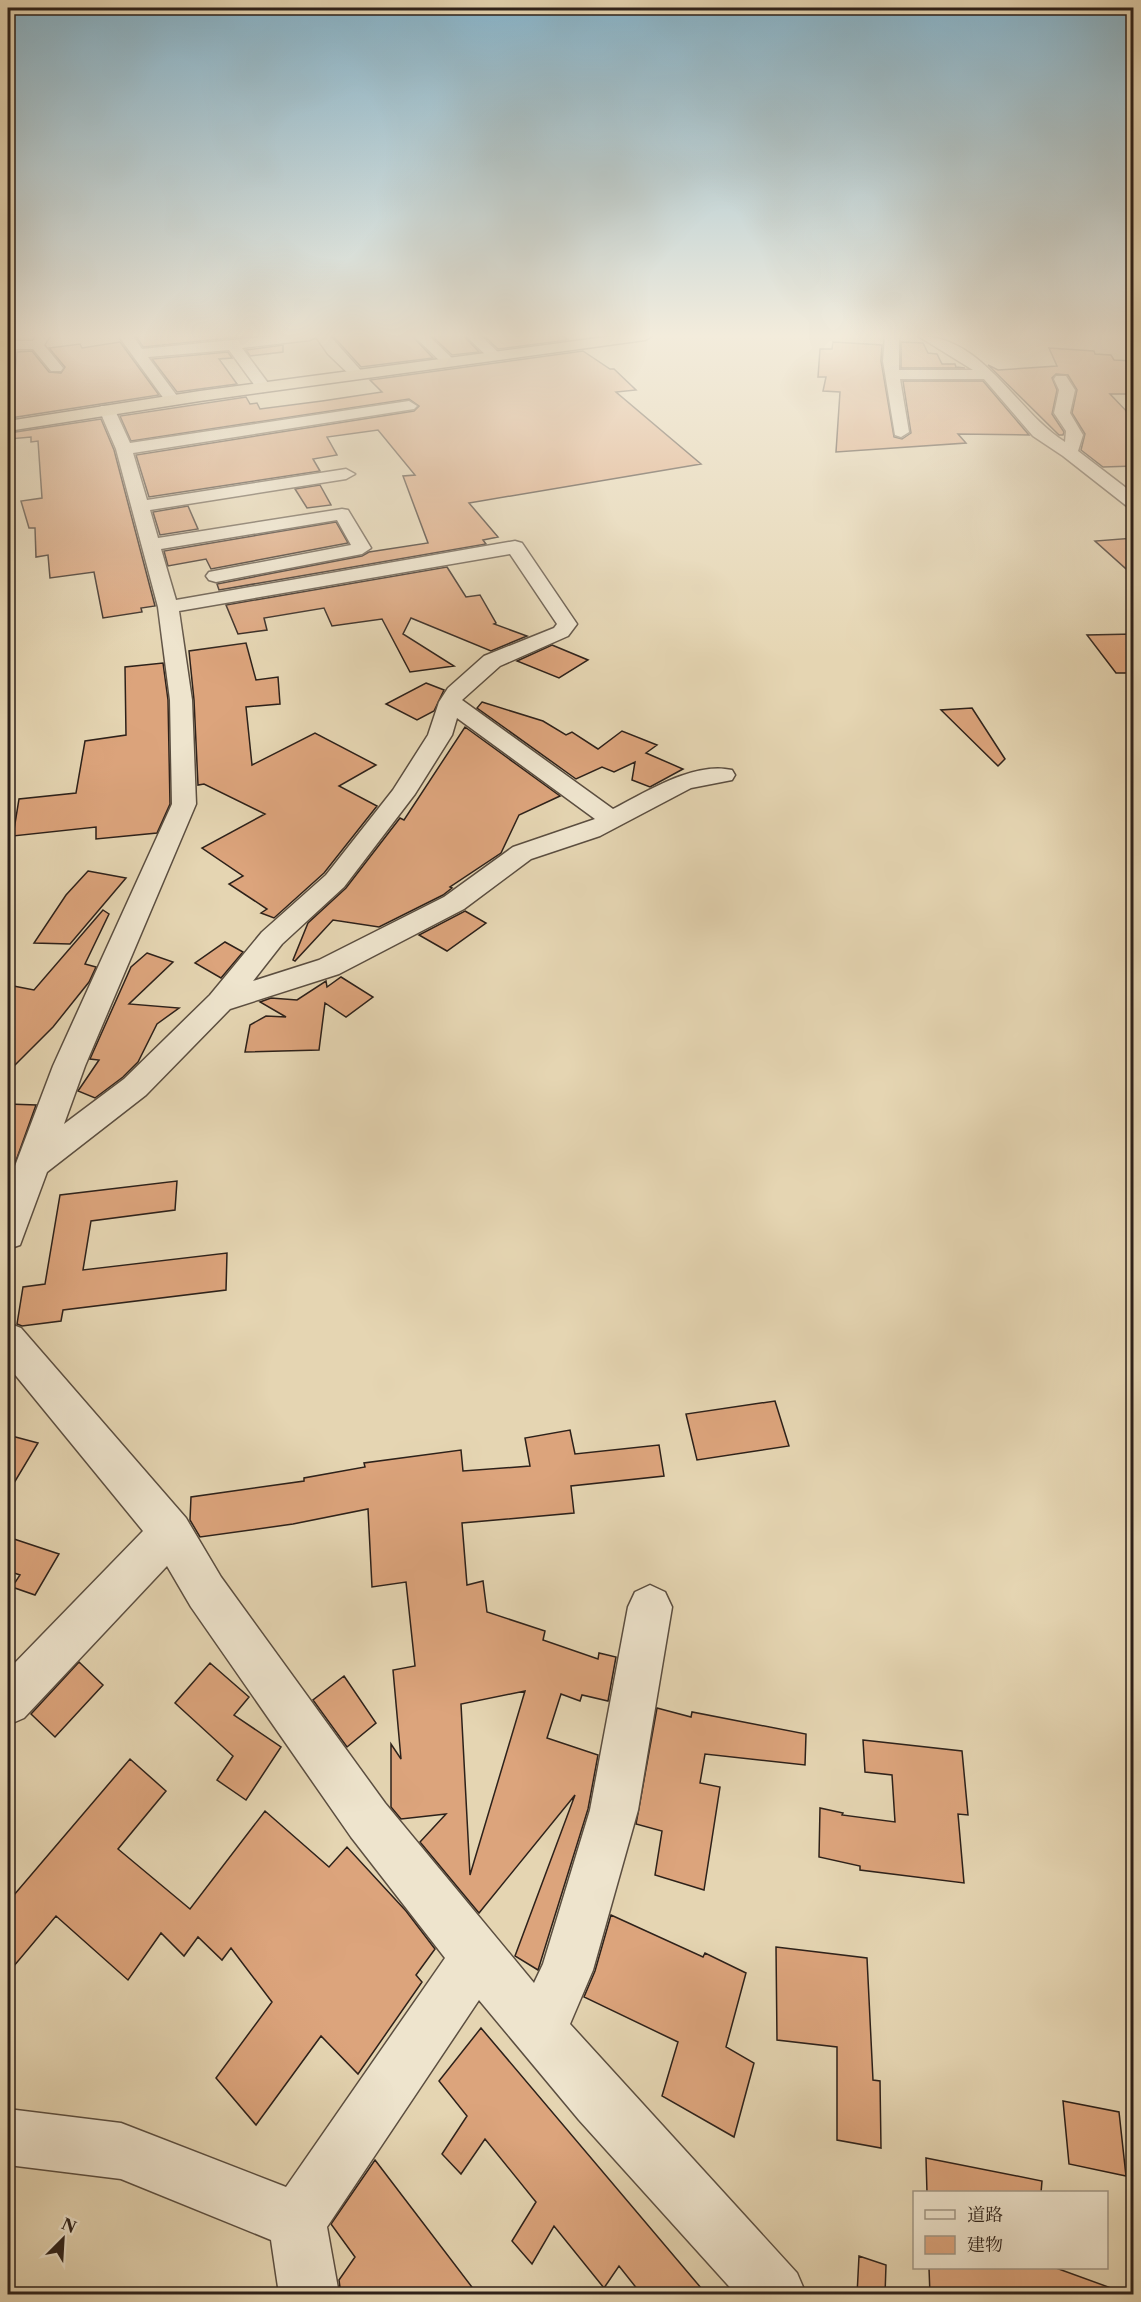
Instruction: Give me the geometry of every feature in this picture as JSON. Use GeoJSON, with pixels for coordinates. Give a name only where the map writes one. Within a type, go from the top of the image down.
{"type":"FeatureCollection","features":[{"type":"Feature","properties":{"kind":"street"},"geometry":{"type":"LineString","coordinates":[[8,1235],[69,1066],[184,804],[181,700],[165,596],[122,443]]}},
{"type":"Feature","properties":{"kind":"street"},"geometry":{"type":"LineString","coordinates":[[124,449],[161,443]]}},
{"type":"Feature","properties":{"kind":"street"},"geometry":{"type":"LineString","coordinates":[[1056,443],[1134,503]]}},
{"type":"Feature","properties":{"kind":"street"},"geometry":{"type":"LineString","coordinates":[[1069,452],[1073,443]]}},
{"type":"Feature","properties":{"kind":"street"},"geometry":{"type":"LineString","coordinates":[[140,506],[346,474]]}},
{"type":"Feature","properties":{"kind":"street"},"geometry":{"type":"LineString","coordinates":[[151,545],[342,514],[362,548],[188,581],[165,596]]}},
{"type":"Feature","properties":{"kind":"street"},"geometry":{"type":"LineString","coordinates":[[32,1166],[135,1087],[220,1002],[272,938],[335,881],[403,794],[440,735],[450,702],[492,661],[561,632],[567,624],[515,547],[165,596]]}},
{"type":"Feature","properties":{"kind":"street"},"geometry":{"type":"LineString","coordinates":[[450,702],[612,820]]}},
{"type":"Feature","properties":{"kind":"street"},"geometry":{"type":"LineString","coordinates":[[220,1002],[330,967],[453,903],[522,853],[591,831],[684,782],[723,775]]}},
{"type":"Feature","properties":{"kind":"street"},"geometry":{"type":"LineString","coordinates":[[8,1339],[171,1532],[206,1592],[368,1820],[477,1957],[599,2100],[776,2295]]}},
{"type":"Feature","properties":{"kind":"street"},"geometry":{"type":"LineString","coordinates":[[8,1702],[171,1532]]}},
{"type":"Feature","properties":{"kind":"street"},"geometry":{"type":"LineString","coordinates":[[540,2030],[567,1970],[614,1810],[650,1607]]}},
{"type":"Feature","properties":{"kind":"street"},"geometry":{"type":"LineString","coordinates":[[309,2295],[297,2221],[477,1957]]}},
{"type":"Feature","properties":{"kind":"street"},"geometry":{"type":"LineString","coordinates":[[8,2137],[121,2151],[297,2221]]}},
{"type":"Feature","properties":{"kind":"building"},"geometry":{"type":"Polygon","coordinates":[[[38,443],[111,443],[155,606],[141,608],[142,612],[103,618],[94,572],[50,578],[48,555],[36,557],[35,528],[29,528],[21,501],[42,498],[38,443]]]}},
{"type":"Feature","properties":{"kind":"building"},"geometry":{"type":"Polygon","coordinates":[[[209,443],[331,443],[337,455],[313,459],[320,471],[149,497],[136,455],[209,443]]]}},
{"type":"Feature","properties":{"kind":"building"},"geometry":{"type":"Polygon","coordinates":[[[389,443],[677,443],[701,464],[469,503],[498,537],[483,540],[486,544],[219,590],[217,584],[362,556],[369,552],[428,543],[403,476],[415,475],[389,443]]]}},
{"type":"Feature","properties":{"kind":"building"},"geometry":{"type":"Polygon","coordinates":[[[837,443],[960,443],[836,452],[837,443]]]}},
{"type":"Feature","properties":{"kind":"building"},"geometry":{"type":"Polygon","coordinates":[[[1083,443],[1134,443],[1134,466],[1103,467],[1081,450],[1083,443]]]}},
{"type":"Feature","properties":{"kind":"building"},"geometry":{"type":"Polygon","coordinates":[[[320,485],[331,505],[307,508],[295,489],[320,485]]]}},
{"type":"Feature","properties":{"kind":"building"},"geometry":{"type":"Polygon","coordinates":[[[188,506],[198,529],[160,535],[153,512],[188,506]]]}},
{"type":"Feature","properties":{"kind":"building"},"geometry":{"type":"Polygon","coordinates":[[[336,522],[348,543],[211,569],[206,559],[168,566],[164,551],[336,522]]]}},
{"type":"Feature","properties":{"kind":"building"},"geometry":{"type":"Polygon","coordinates":[[[1134,538],[1134,576],[1095,541],[1134,538]]]}},
{"type":"Feature","properties":{"kind":"building"},"geometry":{"type":"Polygon","coordinates":[[[447,567],[466,597],[480,595],[496,623],[494,624],[527,636],[491,651],[411,618],[403,634],[454,666],[410,672],[382,619],[332,626],[324,608],[264,618],[267,630],[238,634],[226,605],[447,567]]]}},
{"type":"Feature","properties":{"kind":"building"},"geometry":{"type":"Polygon","coordinates":[[[1134,634],[1134,673],[1116,673],[1087,635],[1134,634]]]}},
{"type":"Feature","properties":{"kind":"building"},"geometry":{"type":"Polygon","coordinates":[[[246,643],[256,680],[278,677],[280,704],[246,707],[252,765],[315,733],[376,765],[339,786],[377,806],[324,873],[274,918],[261,913],[267,909],[229,884],[243,876],[202,848],[265,814],[204,784],[198,785],[189,651],[246,643]]]}},
{"type":"Feature","properties":{"kind":"building"},"geometry":{"type":"Polygon","coordinates":[[[552,645],[588,660],[559,678],[517,661],[552,645]]]}},
{"type":"Feature","properties":{"kind":"building"},"geometry":{"type":"Polygon","coordinates":[[[163,663],[168,700],[170,804],[157,833],[96,839],[96,827],[13,836],[19,799],[76,793],[85,741],[126,735],[125,667],[163,663]]]}},
{"type":"Feature","properties":{"kind":"building"},"geometry":{"type":"Polygon","coordinates":[[[426,683],[444,690],[434,711],[417,720],[386,704],[426,683]]]}},
{"type":"Feature","properties":{"kind":"building"},"geometry":{"type":"Polygon","coordinates":[[[482,702],[543,721],[566,735],[572,732],[598,749],[622,731],[657,745],[646,753],[683,769],[650,787],[632,780],[635,762],[614,772],[602,767],[576,779],[477,708],[482,702]]]}},
{"type":"Feature","properties":{"kind":"building"},"geometry":{"type":"Polygon","coordinates":[[[972,708],[1005,759],[998,766],[941,710],[972,708]]]}},
{"type":"Feature","properties":{"kind":"building"},"geometry":{"type":"Polygon","coordinates":[[[465,727],[560,796],[519,815],[501,853],[450,887],[452,888],[443,895],[379,927],[333,920],[295,961],[293,960],[308,923],[346,888],[400,818],[404,820],[465,727]]]}},
{"type":"Feature","properties":{"kind":"building"},"geometry":{"type":"Polygon","coordinates":[[[88,871],[126,878],[70,944],[34,943],[66,895],[88,871]]]}},
{"type":"Feature","properties":{"kind":"building"},"geometry":{"type":"Polygon","coordinates":[[[103,910],[109,914],[85,964],[96,967],[89,982],[53,1027],[8,1072],[8,985],[34,990],[103,910]]]}},
{"type":"Feature","properties":{"kind":"building"},"geometry":{"type":"Polygon","coordinates":[[[465,911],[486,923],[447,951],[419,935],[465,911]]]}},
{"type":"Feature","properties":{"kind":"building"},"geometry":{"type":"Polygon","coordinates":[[[225,942],[243,952],[221,978],[195,963],[225,942]]]}},
{"type":"Feature","properties":{"kind":"building"},"geometry":{"type":"Polygon","coordinates":[[[147,953],[173,962],[129,1004],[179,1008],[157,1024],[138,1062],[123,1077],[95,1098],[78,1091],[99,1060],[90,1059],[131,967],[147,953]]]}},
{"type":"Feature","properties":{"kind":"building"},"geometry":{"type":"Polygon","coordinates":[[[341,977],[373,997],[346,1017],[325,1003],[319,1050],[245,1052],[250,1025],[266,1016],[286,1017],[260,1002],[271,998],[297,1000],[326,981],[327,987],[341,977]]]}},
{"type":"Feature","properties":{"kind":"building"},"geometry":{"type":"Polygon","coordinates":[[[8,1104],[36,1105],[8,1183],[8,1104]]]}},
{"type":"Feature","properties":{"kind":"building"},"geometry":{"type":"Polygon","coordinates":[[[177,1181],[175,1210],[91,1221],[83,1270],[227,1253],[226,1290],[63,1310],[61,1321],[22,1326],[17,1324],[23,1287],[45,1284],[60,1195],[177,1181]]]}},
{"type":"Feature","properties":{"kind":"building"},"geometry":{"type":"Polygon","coordinates":[[[775,1401],[789,1446],[697,1460],[686,1414],[775,1401]]]}},
{"type":"Feature","properties":{"kind":"building"},"geometry":{"type":"Polygon","coordinates":[[[570,1430],[575,1454],[659,1445],[664,1476],[571,1486],[574,1513],[462,1523],[467,1585],[483,1581],[487,1612],[545,1631],[543,1640],[598,1659],[599,1653],[616,1657],[608,1701],[582,1695],[580,1701],[561,1694],[547,1738],[598,1755],[588,1809],[538,1970],[515,1956],[575,1795],[479,1913],[420,1842],[446,1814],[401,1819],[391,1807],[391,1744],[401,1759],[393,1670],[415,1666],[406,1582],[372,1587],[368,1509],[293,1524],[200,1537],[190,1520],[191,1497],[304,1481],[304,1478],[365,1467],[364,1463],[461,1450],[463,1471],[530,1466],[525,1438],[570,1430]],[[525,1691],[461,1704],[470,1875],[525,1691]]]}},
{"type":"Feature","properties":{"kind":"building"},"geometry":{"type":"Polygon","coordinates":[[[8,1435],[38,1443],[8,1493],[8,1435]]]}},
{"type":"Feature","properties":{"kind":"building"},"geometry":{"type":"Polygon","coordinates":[[[8,1537],[59,1554],[35,1595],[12,1587],[20,1575],[8,1571],[8,1537]]]}},
{"type":"Feature","properties":{"kind":"building"},"geometry":{"type":"Polygon","coordinates":[[[79,1662],[103,1685],[55,1737],[31,1714],[79,1662]]]}},
{"type":"Feature","properties":{"kind":"building"},"geometry":{"type":"Polygon","coordinates":[[[210,1663],[249,1697],[234,1715],[281,1747],[246,1800],[217,1780],[233,1756],[175,1703],[210,1663]]]}},
{"type":"Feature","properties":{"kind":"building"},"geometry":{"type":"Polygon","coordinates":[[[344,1676],[376,1723],[347,1747],[313,1700],[344,1676]]]}},
{"type":"Feature","properties":{"kind":"building"},"geometry":{"type":"Polygon","coordinates":[[[657,1708],[691,1717],[692,1712],[806,1734],[805,1765],[705,1754],[700,1783],[720,1787],[704,1890],[655,1875],[662,1831],[636,1824],[657,1708]]]}},
{"type":"Feature","properties":{"kind":"building"},"geometry":{"type":"Polygon","coordinates":[[[863,1740],[962,1751],[968,1815],[958,1814],[964,1883],[860,1870],[860,1866],[819,1857],[820,1808],[843,1813],[842,1815],[895,1822],[892,1775],[865,1772],[863,1740]]]}},
{"type":"Feature","properties":{"kind":"building"},"geometry":{"type":"Polygon","coordinates":[[[130,1759],[166,1791],[118,1849],[190,1909],[265,1811],[329,1867],[347,1847],[406,1911],[435,1949],[416,1975],[422,1982],[358,2074],[321,2036],[256,2125],[216,2078],[272,2002],[231,1948],[222,1960],[198,1937],[184,1956],[161,1933],[128,1980],[56,1916],[8,1973],[8,1902],[130,1759]]]}},
{"type":"Feature","properties":{"kind":"building"},"geometry":{"type":"Polygon","coordinates":[[[611,1915],[703,1957],[705,1953],[746,1973],[726,2047],[754,2063],[734,2137],[662,2096],[678,2042],[584,1997],[595,1971],[611,1915]]]}},
{"type":"Feature","properties":{"kind":"building"},"geometry":{"type":"Polygon","coordinates":[[[776,1947],[867,1958],[873,2080],[880,2081],[881,2148],[837,2140],[837,2047],[777,2040],[776,1947]]]}},
{"type":"Feature","properties":{"kind":"building"},"geometry":{"type":"Polygon","coordinates":[[[481,2028],[707,2295],[642,2295],[619,2266],[604,2288],[554,2226],[532,2264],[512,2241],[536,2202],[485,2139],[461,2174],[442,2154],[467,2116],[439,2081],[481,2028]]]}},
{"type":"Feature","properties":{"kind":"building"},"geometry":{"type":"Polygon","coordinates":[[[1063,2101],[1119,2112],[1126,2176],[1069,2164],[1063,2101]]]}},
{"type":"Feature","properties":{"kind":"building"},"geometry":{"type":"Polygon","coordinates":[[[926,2158],[1042,2181],[1041,2191],[927,2191],[926,2158]]]}},
{"type":"Feature","properties":{"kind":"building"},"geometry":{"type":"Polygon","coordinates":[[[375,2160],[478,2295],[341,2295],[339,2280],[355,2257],[331,2224],[375,2160]]]}},
{"type":"Feature","properties":{"kind":"building"},"geometry":{"type":"Polygon","coordinates":[[[859,2256],[886,2265],[885,2295],[857,2295],[859,2256]]]}},
{"type":"Feature","properties":{"kind":"building"},"geometry":{"type":"Polygon","coordinates":[[[929,2269],[1059,2269],[1122,2292],[1121,2295],[930,2295],[929,2269]]]}}]}
